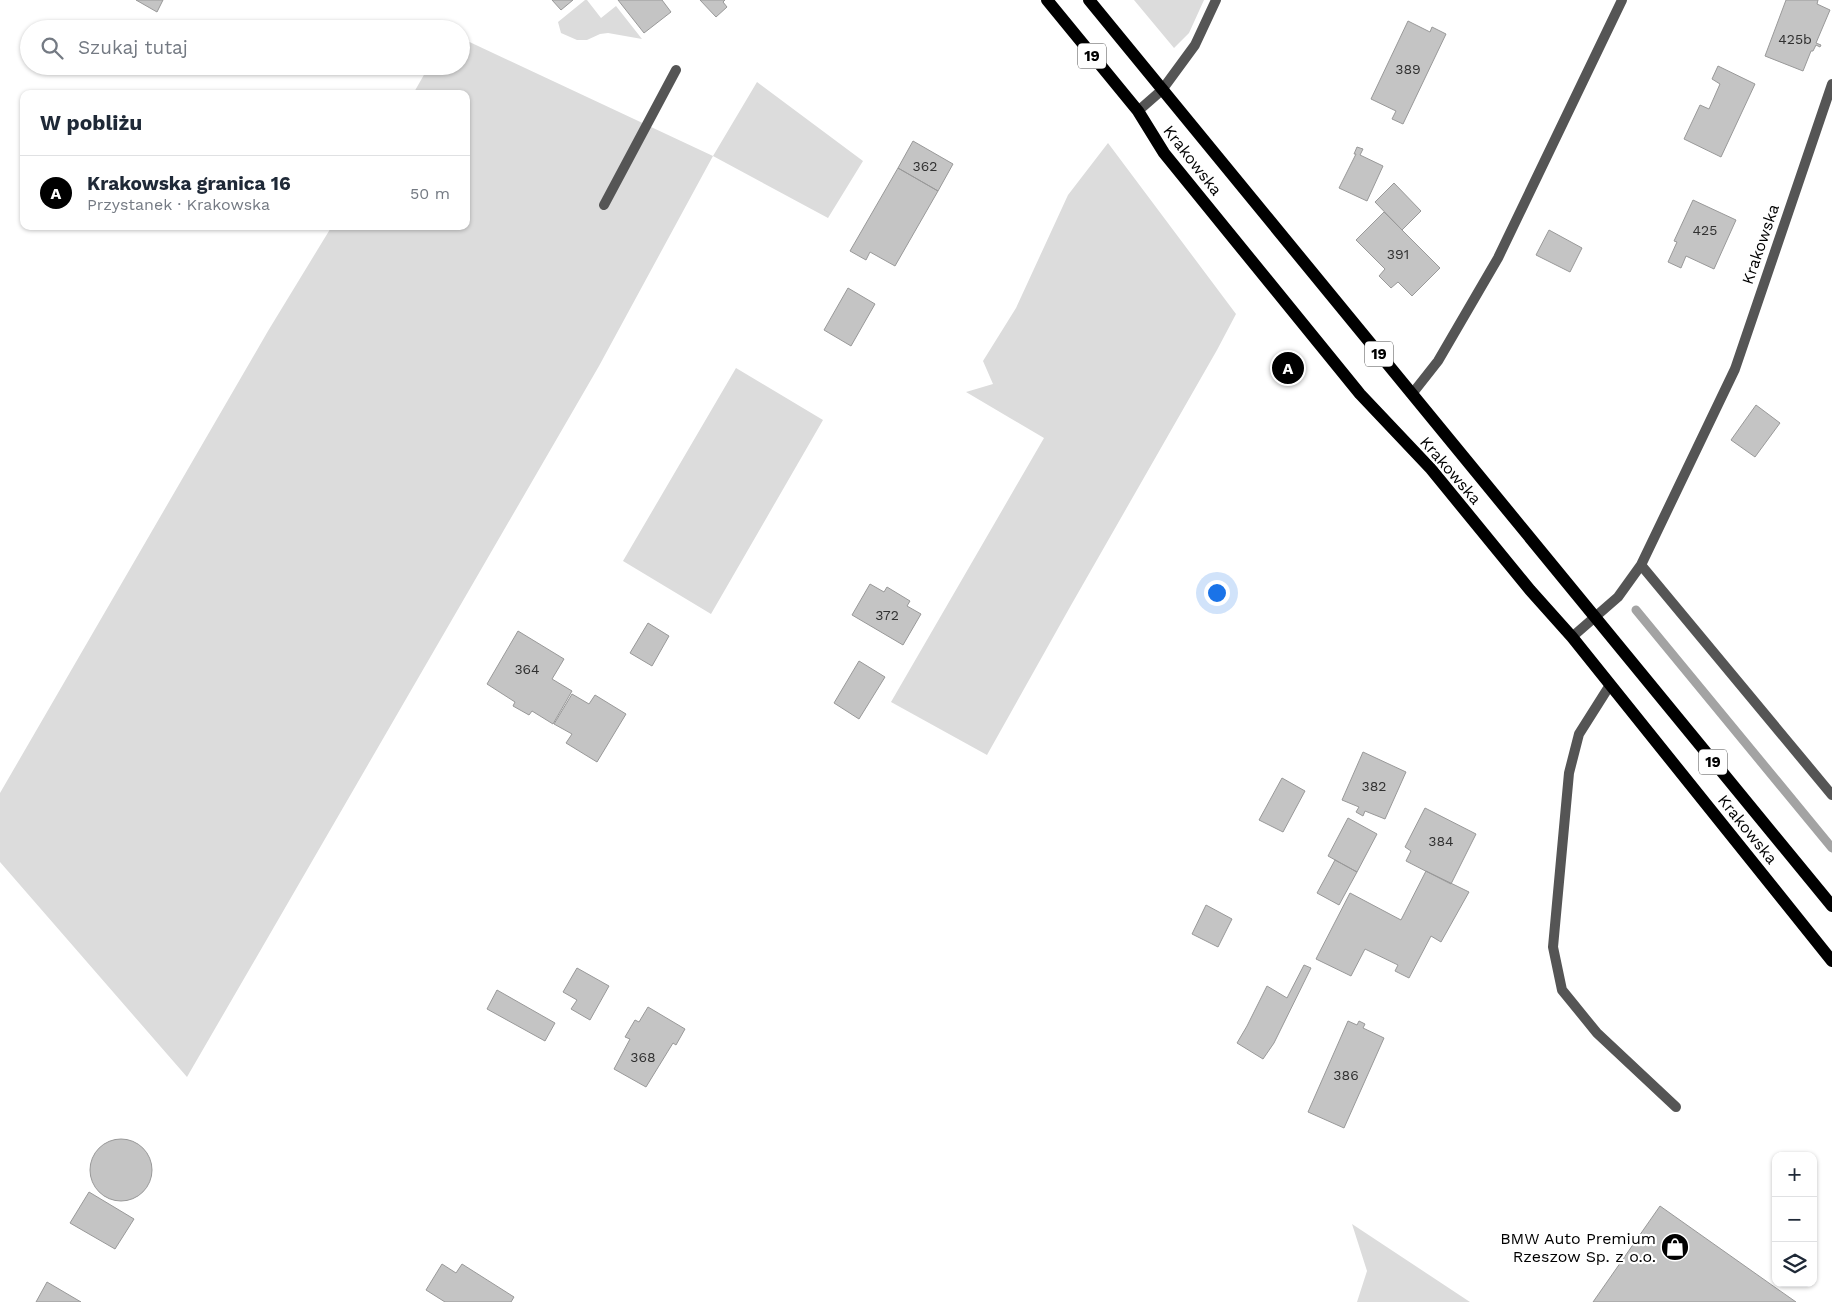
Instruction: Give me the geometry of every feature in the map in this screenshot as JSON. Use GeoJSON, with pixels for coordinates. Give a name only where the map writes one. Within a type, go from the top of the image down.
{"type":"FeatureCollection","features":[{"type":"Feature","properties":{"kind":"main road","name":"Krakowska"},"geometry":{"type":"LineString","coordinates":[[1048,0],[1138,111],[1164,153],[1360,394],[1431,469],[1530,590],[1572,637],[1832,961]]}},
{"type":"Feature","properties":{"kind":"main road","name":"Krakowska"},"geometry":{"type":"LineString","coordinates":[[1089,0],[1832,906]]}},
{"type":"Feature","properties":{"kind":"street"},"geometry":{"type":"LineString","coordinates":[[1138,111],[1162,90],[1195,45],[1216,0]]}},
{"type":"Feature","properties":{"kind":"street"},"geometry":{"type":"LineString","coordinates":[[1412,394],[1438,361],[1498,258],[1622,0]]}},
{"type":"Feature","properties":{"kind":"street"},"geometry":{"type":"LineString","coordinates":[[604,205],[676,70]]}},
{"type":"Feature","properties":{"kind":"street","name":"Krakowska"},"geometry":{"type":"LineString","coordinates":[[1572,637],[1618,597],[1641,565],[1735,370],[1832,84]]}},
{"type":"Feature","properties":{"kind":"street"},"geometry":{"type":"LineString","coordinates":[[1641,565],[1832,795]]}},
{"type":"Feature","properties":{"kind":"street"},"geometry":{"type":"LineString","coordinates":[[1610,685],[1579,734],[1569,773],[1553,947],[1562,990],[1596,1033],[1676,1107]]}},
{"type":"Feature","properties":{"kind":"shaded area"},"geometry":{"type":"Polygon","coordinates":[[[585,0],[601,18],[616,6],[642,39],[608,33],[600,34],[587,40],[577,40],[561,33],[558,22],[585,0]]]}},
{"type":"Feature","properties":{"kind":"shaded area"},"geometry":{"type":"Polygon","coordinates":[[[1134,0],[1204,0],[1189,33],[1174,48],[1134,0]]]}},
{"type":"Feature","properties":{"kind":"shaded area"},"geometry":{"type":"Polygon","coordinates":[[[470,42],[713,156],[599,366],[187,1077],[0,862],[0,793],[268,331],[330,230],[470,230],[470,90],[415,90],[424,75],[470,75],[470,42]]]}},
{"type":"Feature","properties":{"kind":"shaded area"},"geometry":{"type":"Polygon","coordinates":[[[757,82],[863,161],[828,218],[713,156],[757,82]]]}},
{"type":"Feature","properties":{"kind":"shaded area"},"geometry":{"type":"Polygon","coordinates":[[[1108,143],[1236,314],[987,755],[891,702],[1044,438],[966,392],[993,384],[983,361],[1016,308],[1068,195],[1108,143]]]}},
{"type":"Feature","properties":{"kind":"shaded area"},"geometry":{"type":"Polygon","coordinates":[[[736,368],[823,420],[711,614],[623,561],[736,368]]]}},
{"type":"Feature","properties":{"kind":"shaded area"},"geometry":{"type":"Polygon","coordinates":[[[1352,1224],[1470,1302],[1357,1302],[1367,1271],[1352,1224]]]}},
{"type":"Feature","properties":{"kind":"building"},"geometry":{"type":"Polygon","coordinates":[[[136,0],[163,0],[157,12],[136,0]]]}},
{"type":"Feature","properties":{"kind":"building"},"geometry":{"type":"Polygon","coordinates":[[[552,0],[573,0],[561,10],[552,0]]]}},
{"type":"Feature","properties":{"kind":"building"},"geometry":{"type":"Polygon","coordinates":[[[618,0],[662,0],[671,12],[644,33],[618,0]]]}},
{"type":"Feature","properties":{"kind":"building"},"geometry":{"type":"Polygon","coordinates":[[[700,0],[725,0],[723,2],[727,7],[716,17],[700,0]]]}},
{"type":"Feature","properties":{"kind":"building"},"geometry":{"type":"Polygon","coordinates":[[[1786,0],[1818,0],[1817,4],[1830,10],[1816,43],[1821,45],[1820,47],[1816,45],[1813,51],[1811,51],[1803,71],[1765,56],[1786,0]]]}},
{"type":"Feature","properties":{"kind":"building"},"geometry":{"type":"Polygon","coordinates":[[[1408,21],[1430,32],[1432,27],[1446,34],[1403,124],[1392,119],[1396,111],[1371,99],[1408,21]]]}},
{"type":"Feature","properties":{"kind":"building"},"geometry":{"type":"Polygon","coordinates":[[[1718,66],[1755,84],[1721,157],[1684,139],[1700,105],[1709,109],[1720,84],[1712,79],[1718,66]]]}},
{"type":"Feature","properties":{"kind":"building"},"geometry":{"type":"Polygon","coordinates":[[[913,141],[953,164],[938,191],[898,168],[913,141]]]}},
{"type":"Feature","properties":{"kind":"building"},"geometry":{"type":"Polygon","coordinates":[[[1357,147],[1363,149],[1360,155],[1383,166],[1367,201],[1339,188],[1356,154],[1354,154],[1357,147]]]}},
{"type":"Feature","properties":{"kind":"building"},"geometry":{"type":"Polygon","coordinates":[[[898,168],[938,191],[895,266],[870,252],[866,260],[850,251],[898,168]]]}},
{"type":"Feature","properties":{"kind":"building"},"geometry":{"type":"Polygon","coordinates":[[[1394,183],[1421,211],[1402,230],[1375,202],[1394,183]]]}},
{"type":"Feature","properties":{"kind":"building"},"geometry":{"type":"Polygon","coordinates":[[[1693,200],[1736,220],[1714,269],[1686,256],[1681,268],[1668,262],[1677,242],[1674,241],[1693,200]]]}},
{"type":"Feature","properties":{"kind":"building"},"geometry":{"type":"Polygon","coordinates":[[[1384,212],[1440,268],[1412,296],[1398,282],[1391,288],[1379,276],[1385,269],[1356,240],[1384,212]]]}},
{"type":"Feature","properties":{"kind":"building"},"geometry":{"type":"Polygon","coordinates":[[[1549,230],[1582,248],[1570,272],[1536,255],[1549,230]]]}},
{"type":"Feature","properties":{"kind":"building"},"geometry":{"type":"Polygon","coordinates":[[[848,288],[875,304],[851,346],[824,330],[848,288]]]}},
{"type":"Feature","properties":{"kind":"building"},"geometry":{"type":"Polygon","coordinates":[[[1756,405],[1780,423],[1755,457],[1731,440],[1756,405]]]}},
{"type":"Feature","properties":{"kind":"building"},"geometry":{"type":"Polygon","coordinates":[[[870,584],[884,592],[887,587],[910,601],[907,606],[921,614],[903,645],[852,615],[870,584]]]}},
{"type":"Feature","properties":{"kind":"building"},"geometry":{"type":"Polygon","coordinates":[[[648,623],[669,636],[652,666],[630,653],[648,623]]]}},
{"type":"Feature","properties":{"kind":"building"},"geometry":{"type":"Polygon","coordinates":[[[518,631],[564,659],[552,679],[572,691],[553,724],[532,711],[529,715],[513,706],[515,702],[487,684],[518,631]]]}},
{"type":"Feature","properties":{"kind":"building"},"geometry":{"type":"Polygon","coordinates":[[[859,661],[885,677],[859,719],[834,703],[859,661]]]}},
{"type":"Feature","properties":{"kind":"building"},"geometry":{"type":"Polygon","coordinates":[[[572,694],[589,704],[595,695],[626,714],[597,762],[566,743],[572,734],[554,724],[572,694]]]}},
{"type":"Feature","properties":{"kind":"building"},"geometry":{"type":"Polygon","coordinates":[[[1363,752],[1406,772],[1385,819],[1365,811],[1363,816],[1356,812],[1359,807],[1342,800],[1363,752]]]}},
{"type":"Feature","properties":{"kind":"building"},"geometry":{"type":"Polygon","coordinates":[[[1282,778],[1305,791],[1283,832],[1259,820],[1282,778]]]}},
{"type":"Feature","properties":{"kind":"building"},"geometry":{"type":"Polygon","coordinates":[[[1425,808],[1476,834],[1451,884],[1406,861],[1411,851],[1405,847],[1425,808]]]}},
{"type":"Feature","properties":{"kind":"building"},"geometry":{"type":"Polygon","coordinates":[[[1348,818],[1377,834],[1357,872],[1328,856],[1348,818]]]}},
{"type":"Feature","properties":{"kind":"building"},"geometry":{"type":"Polygon","coordinates":[[[1335,860],[1357,872],[1339,905],[1317,893],[1335,860]]]}},
{"type":"Feature","properties":{"kind":"building"},"geometry":{"type":"Polygon","coordinates":[[[1426,871],[1469,892],[1441,942],[1431,936],[1409,978],[1395,971],[1398,965],[1365,949],[1351,976],[1316,959],[1350,893],[1401,920],[1426,871]]]}},
{"type":"Feature","properties":{"kind":"building"},"geometry":{"type":"Polygon","coordinates":[[[1206,905],[1232,919],[1218,947],[1192,934],[1206,905]]]}},
{"type":"Feature","properties":{"kind":"building"},"geometry":{"type":"Polygon","coordinates":[[[1304,965],[1311,968],[1274,1043],[1263,1059],[1237,1043],[1267,986],[1287,998],[1304,965]]]}},
{"type":"Feature","properties":{"kind":"building"},"geometry":{"type":"Polygon","coordinates":[[[577,968],[609,986],[590,1020],[571,1009],[577,1000],[563,992],[577,968]]]}},
{"type":"Feature","properties":{"kind":"building"},"geometry":{"type":"Polygon","coordinates":[[[497,990],[555,1023],[545,1041],[487,1009],[497,990]]]}},
{"type":"Feature","properties":{"kind":"building"},"geometry":{"type":"Polygon","coordinates":[[[648,1007],[685,1029],[676,1045],[673,1043],[646,1087],[614,1069],[630,1039],[625,1037],[635,1020],[639,1022],[648,1007]]]}},
{"type":"Feature","properties":{"kind":"building"},"geometry":{"type":"Polygon","coordinates":[[[1348,1021],[1357,1025],[1359,1021],[1365,1024],[1363,1028],[1384,1038],[1344,1128],[1308,1112],[1348,1021]]]}},
{"type":"Feature","properties":{"kind":"building"},"geometry":{"type":"Polygon","coordinates":[[[121,1139],[133,1142],[143,1148],[149,1158],[152,1170],[149,1182],[143,1192],[133,1198],[121,1201],[109,1198],[99,1192],[93,1182],[90,1170],[93,1158],[99,1148],[109,1142],[121,1139]]]}},
{"type":"Feature","properties":{"kind":"building"},"geometry":{"type":"Polygon","coordinates":[[[89,1192],[134,1219],[115,1249],[70,1223],[89,1192]]]}},
{"type":"Feature","properties":{"kind":"building","name":"BMW Auto Premium Rzeszow Sp. z o.o."},"geometry":{"type":"Polygon","coordinates":[[[1660,1206],[1772,1287],[1796,1302],[1593,1302],[1660,1206]]]}},
{"type":"Feature","properties":{"kind":"building"},"geometry":{"type":"Polygon","coordinates":[[[442,1264],[456,1273],[462,1264],[514,1297],[511,1302],[445,1302],[426,1290],[442,1264]]]}},
{"type":"Feature","properties":{"kind":"building"},"geometry":{"type":"Polygon","coordinates":[[[47,1282],[81,1302],[36,1302],[47,1282]]]}},
{"type":"Feature","properties":{"kind":"waterway"},"geometry":{"type":"LineString","coordinates":[[1636,610],[1832,848]]}},
{"type":"Feature","properties":{"kind":"place","name":"Krakowska granica 16"},"geometry":{"type":"Point","coordinates":[1288,368]}},
{"type":"Feature","properties":{"kind":"place","name":"BMW Auto Premium Rzeszow Sp. z o.o."},"geometry":{"type":"Point","coordinates":[1675,1247]}}]}
